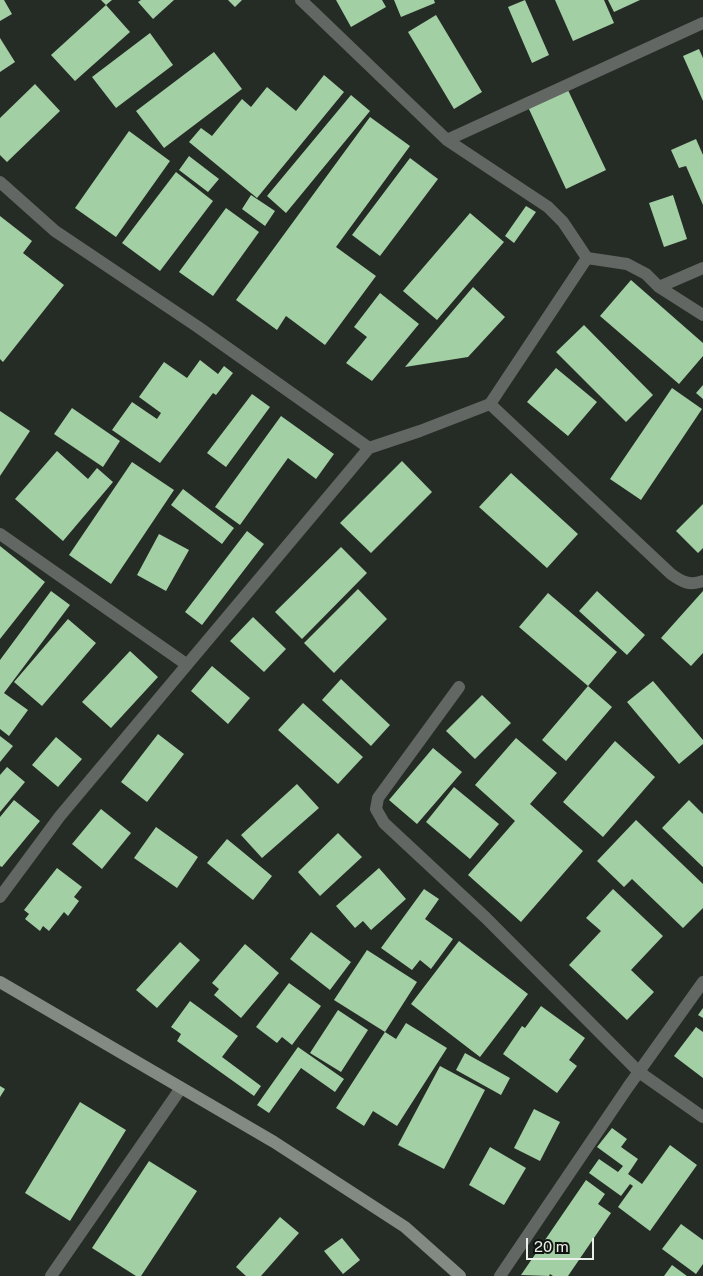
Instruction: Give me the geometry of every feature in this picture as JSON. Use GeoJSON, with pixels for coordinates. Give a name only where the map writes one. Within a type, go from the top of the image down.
{"type":"FeatureCollection","features":[{"type":"Feature","properties":{"kind":"main road"},"geometry":{"type":"LineString","coordinates":[[0,982],[274,1142],[405,1227],[460,1276]]}},
{"type":"Feature","properties":{"kind":"street"},"geometry":{"type":"LineString","coordinates":[[301,0],[447,140],[548,207],[563,222],[587,258],[627,264],[646,274],[659,287],[703,315]]}},
{"type":"Feature","properties":{"kind":"street"},"geometry":{"type":"LineString","coordinates":[[447,140],[703,23]]}},
{"type":"Feature","properties":{"kind":"street"},"geometry":{"type":"LineString","coordinates":[[0,182],[56,231],[369,448]]}},
{"type":"Feature","properties":{"kind":"street"},"geometry":{"type":"LineString","coordinates":[[0,897],[60,816],[369,448],[490,404],[587,258]]}},
{"type":"Feature","properties":{"kind":"street"},"geometry":{"type":"LineString","coordinates":[[659,287],[703,268]]}},
{"type":"Feature","properties":{"kind":"street"},"geometry":{"type":"LineString","coordinates":[[490,404],[671,574],[682,582],[692,584],[703,581]]}},
{"type":"Feature","properties":{"kind":"street"},"geometry":{"type":"LineString","coordinates":[[0,534],[186,664]]}},
{"type":"Feature","properties":{"kind":"street"},"geometry":{"type":"LineString","coordinates":[[459,687],[378,798],[376,810],[384,823],[486,918],[639,1072],[703,1117]]}},
{"type":"Feature","properties":{"kind":"street"},"geometry":{"type":"LineString","coordinates":[[500,1276],[639,1072],[703,982]]}},
{"type":"Feature","properties":{"kind":"street"},"geometry":{"type":"LineString","coordinates":[[51,1276],[181,1088]]}},
{"type":"Feature","properties":{"kind":"building"},"geometry":{"type":"Polygon","coordinates":[[[0,0],[4,0],[12,14],[0,21],[0,0]]]}},
{"type":"Feature","properties":{"kind":"building"},"geometry":{"type":"Polygon","coordinates":[[[101,0],[112,0],[106,5],[101,0]]]}},
{"type":"Feature","properties":{"kind":"building"},"geometry":{"type":"Polygon","coordinates":[[[141,0],[174,0],[153,19],[138,2],[141,0]]]}},
{"type":"Feature","properties":{"kind":"building"},"geometry":{"type":"Polygon","coordinates":[[[228,0],[242,0],[235,7],[228,0]]]}},
{"type":"Feature","properties":{"kind":"building"},"geometry":{"type":"Polygon","coordinates":[[[336,0],[382,0],[386,7],[351,27],[336,0]]]}},
{"type":"Feature","properties":{"kind":"building"},"geometry":{"type":"Polygon","coordinates":[[[394,0],[434,0],[435,3],[401,17],[394,0]]]}},
{"type":"Feature","properties":{"kind":"building"},"geometry":{"type":"Polygon","coordinates":[[[525,0],[549,55],[532,63],[508,7],[525,0]]]}},
{"type":"Feature","properties":{"kind":"building"},"geometry":{"type":"Polygon","coordinates":[[[555,0],[604,0],[614,23],[573,41],[555,0]]]}},
{"type":"Feature","properties":{"kind":"building"},"geometry":{"type":"Polygon","coordinates":[[[608,0],[640,0],[614,12],[608,0]]]}},
{"type":"Feature","properties":{"kind":"building"},"geometry":{"type":"Polygon","coordinates":[[[106,5],[130,32],[75,81],[51,55],[106,5]]]}},
{"type":"Feature","properties":{"kind":"building"},"geometry":{"type":"Polygon","coordinates":[[[436,15],[482,92],[454,109],[408,32],[436,15]]]}},
{"type":"Feature","properties":{"kind":"building"},"geometry":{"type":"Polygon","coordinates":[[[150,33],[173,65],[116,108],[92,77],[150,33]]]}},
{"type":"Feature","properties":{"kind":"building"},"geometry":{"type":"Polygon","coordinates":[[[0,38],[15,62],[0,72],[0,38]]]}},
{"type":"Feature","properties":{"kind":"building"},"geometry":{"type":"Polygon","coordinates":[[[699,49],[703,58],[703,101],[683,56],[699,49]]]}},
{"type":"Feature","properties":{"kind":"building"},"geometry":{"type":"Polygon","coordinates":[[[214,52],[242,89],[164,148],[136,111],[214,52]]]}},
{"type":"Feature","properties":{"kind":"building"},"geometry":{"type":"Polygon","coordinates":[[[324,75],[344,92],[257,198],[189,142],[201,128],[212,136],[242,99],[251,107],[267,87],[296,111],[324,75]]]}},
{"type":"Feature","properties":{"kind":"building"},"geometry":{"type":"Polygon","coordinates":[[[35,84],[60,111],[7,162],[0,155],[0,118],[35,84]]]}},
{"type":"Feature","properties":{"kind":"building"},"geometry":{"type":"Polygon","coordinates":[[[567,88],[606,170],[566,189],[528,107],[567,88]]]}},
{"type":"Feature","properties":{"kind":"building"},"geometry":{"type":"Polygon","coordinates":[[[351,95],[370,111],[286,213],[267,196],[351,95]]]}},
{"type":"Feature","properties":{"kind":"building"},"geometry":{"type":"Polygon","coordinates":[[[370,117],[410,146],[336,247],[376,276],[325,345],[286,316],[277,330],[236,300],[370,117]]]}},
{"type":"Feature","properties":{"kind":"building"},"geometry":{"type":"Polygon","coordinates":[[[129,131],[170,161],[116,237],[75,208],[129,131]]]}},
{"type":"Feature","properties":{"kind":"building"},"geometry":{"type":"Polygon","coordinates":[[[696,139],[703,155],[703,205],[686,166],[679,168],[671,150],[696,139]]]}},
{"type":"Feature","properties":{"kind":"building"},"geometry":{"type":"Polygon","coordinates":[[[189,156],[219,179],[208,192],[179,170],[189,156]]]}},
{"type":"Feature","properties":{"kind":"building"},"geometry":{"type":"Polygon","coordinates":[[[410,158],[438,179],[380,256],[352,235],[410,158]]]}},
{"type":"Feature","properties":{"kind":"building"},"geometry":{"type":"Polygon","coordinates":[[[176,172],[213,201],[160,271],[122,243],[176,172]]]}},
{"type":"Feature","properties":{"kind":"building"},"geometry":{"type":"Polygon","coordinates":[[[251,195],[275,211],[265,226],[242,209],[251,195]]]}},
{"type":"Feature","properties":{"kind":"building"},"geometry":{"type":"Polygon","coordinates":[[[673,195],[687,239],[664,247],[649,203],[673,195]]]}},
{"type":"Feature","properties":{"kind":"building"},"geometry":{"type":"Polygon","coordinates":[[[526,206],[536,212],[514,243],[505,236],[526,206]]]}},
{"type":"Feature","properties":{"kind":"building"},"geometry":{"type":"Polygon","coordinates":[[[226,208],[259,232],[213,296],[179,272],[226,208]]]}},
{"type":"Feature","properties":{"kind":"building"},"geometry":{"type":"Polygon","coordinates":[[[470,213],[504,242],[437,320],[403,291],[470,213]]]}},
{"type":"Feature","properties":{"kind":"building"},"geometry":{"type":"Polygon","coordinates":[[[0,216],[32,241],[23,253],[64,285],[3,362],[0,359],[0,216]]]}},
{"type":"Feature","properties":{"kind":"building"},"geometry":{"type":"Polygon","coordinates":[[[631,280],[703,343],[703,356],[679,384],[600,316],[631,280]]]}},
{"type":"Feature","properties":{"kind":"building"},"geometry":{"type":"Polygon","coordinates":[[[473,287],[505,317],[468,357],[405,367],[473,287]]]}},
{"type":"Feature","properties":{"kind":"building"},"geometry":{"type":"Polygon","coordinates":[[[380,293],[419,324],[372,381],[346,363],[367,337],[354,327],[380,293]]]}},
{"type":"Feature","properties":{"kind":"building"},"geometry":{"type":"Polygon","coordinates":[[[584,325],[653,395],[626,422],[556,352],[584,325]]]}},
{"type":"Feature","properties":{"kind":"building"},"geometry":{"type":"Polygon","coordinates":[[[200,360],[218,374],[224,366],[233,373],[216,395],[213,393],[160,463],[112,430],[132,402],[157,419],[161,413],[139,397],[164,362],[187,378],[200,360]]]}},
{"type":"Feature","properties":{"kind":"building"},"geometry":{"type":"Polygon","coordinates":[[[556,368],[597,402],[568,436],[527,402],[556,368]]]}},
{"type":"Feature","properties":{"kind":"building"},"geometry":{"type":"Polygon","coordinates":[[[703,385],[703,399],[696,393],[703,385]]]}},
{"type":"Feature","properties":{"kind":"building"},"geometry":{"type":"Polygon","coordinates":[[[672,388],[702,409],[641,500],[610,479],[672,388]]]}},
{"type":"Feature","properties":{"kind":"building"},"geometry":{"type":"Polygon","coordinates":[[[252,394],[270,407],[226,467],[207,453],[252,394]]]}},
{"type":"Feature","properties":{"kind":"building"},"geometry":{"type":"Polygon","coordinates":[[[72,408],[120,441],[103,467],[54,434],[72,408]]]}},
{"type":"Feature","properties":{"kind":"building"},"geometry":{"type":"Polygon","coordinates":[[[0,411],[30,431],[0,476],[0,411]]]}},
{"type":"Feature","properties":{"kind":"building"},"geometry":{"type":"Polygon","coordinates":[[[281,416],[334,454],[316,479],[288,458],[240,525],[215,507],[281,416]]]}},
{"type":"Feature","properties":{"kind":"building"},"geometry":{"type":"Polygon","coordinates":[[[57,451],[88,479],[97,468],[113,482],[63,541],[15,499],[57,451]]]}},
{"type":"Feature","properties":{"kind":"building"},"geometry":{"type":"Polygon","coordinates":[[[402,461],[432,492],[371,553],[340,523],[402,461]]]}},
{"type":"Feature","properties":{"kind":"building"},"geometry":{"type":"Polygon","coordinates":[[[132,462],[174,490],[111,584],[69,555],[132,462]]]}},
{"type":"Feature","properties":{"kind":"building"},"geometry":{"type":"Polygon","coordinates":[[[511,473],[578,534],[547,568],[479,507],[511,473]]]}},
{"type":"Feature","properties":{"kind":"building"},"geometry":{"type":"Polygon","coordinates":[[[183,489],[234,528],[222,544],[171,505],[183,489]]]}},
{"type":"Feature","properties":{"kind":"building"},"geometry":{"type":"Polygon","coordinates":[[[703,504],[703,548],[698,553],[676,531],[703,504]]]}},
{"type":"Feature","properties":{"kind":"building"},"geometry":{"type":"Polygon","coordinates":[[[247,531],[264,544],[202,625],[185,612],[247,531]]]}},
{"type":"Feature","properties":{"kind":"building"},"geometry":{"type":"Polygon","coordinates":[[[159,534],[189,550],[166,591],[137,575],[159,534]]]}},
{"type":"Feature","properties":{"kind":"building"},"geometry":{"type":"Polygon","coordinates":[[[0,546],[45,582],[0,639],[0,546]]]}},
{"type":"Feature","properties":{"kind":"building"},"geometry":{"type":"Polygon","coordinates":[[[341,547],[367,573],[302,639],[275,612],[341,547]]]}},
{"type":"Feature","properties":{"kind":"building"},"geometry":{"type":"Polygon","coordinates":[[[358,589],[387,619],[334,673],[304,643],[358,589]]]}},
{"type":"Feature","properties":{"kind":"building"},"geometry":{"type":"Polygon","coordinates":[[[51,591],[70,605],[4,693],[28,710],[9,736],[0,729],[0,660],[51,591]]]}},
{"type":"Feature","properties":{"kind":"building"},"geometry":{"type":"Polygon","coordinates":[[[597,591],[645,635],[627,655],[579,611],[597,591]]]}},
{"type":"Feature","properties":{"kind":"building"},"geometry":{"type":"Polygon","coordinates":[[[703,591],[703,653],[691,666],[661,638],[703,591]]]}},
{"type":"Feature","properties":{"kind":"building"},"geometry":{"type":"Polygon","coordinates":[[[548,593],[617,652],[588,686],[519,627],[548,593]]]}},
{"type":"Feature","properties":{"kind":"building"},"geometry":{"type":"Polygon","coordinates":[[[253,617],[286,649],[264,672],[230,641],[253,617]]]}},
{"type":"Feature","properties":{"kind":"building"},"geometry":{"type":"Polygon","coordinates":[[[68,619],[96,643],[42,706],[14,682],[68,619]]]}},
{"type":"Feature","properties":{"kind":"building"},"geometry":{"type":"Polygon","coordinates":[[[130,651],[158,677],[111,728],[82,702],[130,651]]]}},
{"type":"Feature","properties":{"kind":"building"},"geometry":{"type":"Polygon","coordinates":[[[212,666],[250,698],[228,724],[191,691],[212,666]]]}},
{"type":"Feature","properties":{"kind":"building"},"geometry":{"type":"Polygon","coordinates":[[[341,679],[390,725],[371,746],[322,700],[341,679]]]}},
{"type":"Feature","properties":{"kind":"building"},"geometry":{"type":"Polygon","coordinates":[[[653,681],[703,740],[703,744],[679,764],[627,702],[653,681]]]}},
{"type":"Feature","properties":{"kind":"building"},"geometry":{"type":"Polygon","coordinates":[[[588,686],[612,707],[566,761],[542,740],[588,686]]]}},
{"type":"Feature","properties":{"kind":"building"},"geometry":{"type":"Polygon","coordinates":[[[482,695],[511,723],[475,759],[446,731],[482,695]]]}},
{"type":"Feature","properties":{"kind":"building"},"geometry":{"type":"Polygon","coordinates":[[[303,703],[363,757],[338,784],[278,730],[303,703]]]}},
{"type":"Feature","properties":{"kind":"building"},"geometry":{"type":"Polygon","coordinates":[[[158,734],[184,754],[147,802],[121,782],[158,734]]]}},
{"type":"Feature","properties":{"kind":"building"},"geometry":{"type":"Polygon","coordinates":[[[0,736],[13,746],[0,762],[0,736]]]}},
{"type":"Feature","properties":{"kind":"building"},"geometry":{"type":"Polygon","coordinates":[[[56,737],[82,759],[58,787],[32,765],[56,737]]]}},
{"type":"Feature","properties":{"kind":"building"},"geometry":{"type":"Polygon","coordinates":[[[516,738],[557,773],[530,804],[583,851],[521,922],[468,875],[515,821],[475,785],[516,738]]]}},
{"type":"Feature","properties":{"kind":"building"},"geometry":{"type":"Polygon","coordinates":[[[615,741],[655,777],[603,837],[563,802],[615,741]]]}},
{"type":"Feature","properties":{"kind":"building"},"geometry":{"type":"Polygon","coordinates":[[[433,748],[462,772],[417,824],[389,800],[433,748]]]}},
{"type":"Feature","properties":{"kind":"building"},"geometry":{"type":"Polygon","coordinates":[[[7,767],[25,782],[0,812],[0,775],[7,767]]]}},
{"type":"Feature","properties":{"kind":"building"},"geometry":{"type":"Polygon","coordinates":[[[297,784],[319,808],[262,858],[241,835],[297,784]]]}},
{"type":"Feature","properties":{"kind":"building"},"geometry":{"type":"Polygon","coordinates":[[[454,787],[499,824],[470,859],[426,822],[454,787]]]}},
{"type":"Feature","properties":{"kind":"building"},"geometry":{"type":"Polygon","coordinates":[[[14,800],[40,821],[2,867],[0,866],[0,817],[14,800]]]}},
{"type":"Feature","properties":{"kind":"building"},"geometry":{"type":"Polygon","coordinates":[[[689,800],[703,814],[703,867],[662,828],[689,800]]]}},
{"type":"Feature","properties":{"kind":"building"},"geometry":{"type":"Polygon","coordinates":[[[101,809],[131,833],[102,869],[72,844],[101,809]]]}},
{"type":"Feature","properties":{"kind":"building"},"geometry":{"type":"Polygon","coordinates":[[[636,820],[703,884],[703,908],[683,928],[632,879],[624,887],[597,861],[636,820]]]}},
{"type":"Feature","properties":{"kind":"building"},"geometry":{"type":"Polygon","coordinates":[[[156,827],[198,857],[177,888],[134,858],[156,827]]]}},
{"type":"Feature","properties":{"kind":"building"},"geometry":{"type":"Polygon","coordinates":[[[338,833],[362,857],[320,896],[298,872],[338,833]]]}},
{"type":"Feature","properties":{"kind":"building"},"geometry":{"type":"Polygon","coordinates":[[[227,839],[272,876],[253,900],[207,863],[227,839]]]}},
{"type":"Feature","properties":{"kind":"building"},"geometry":{"type":"Polygon","coordinates":[[[57,868],[82,887],[74,897],[79,901],[68,916],[64,912],[49,931],[43,926],[40,931],[25,919],[29,914],[24,910],[57,868]]]}},
{"type":"Feature","properties":{"kind":"building"},"geometry":{"type":"Polygon","coordinates":[[[379,868],[406,899],[371,930],[363,921],[355,928],[336,906],[379,868]]]}},
{"type":"Feature","properties":{"kind":"building"},"geometry":{"type":"Polygon","coordinates":[[[424,889],[439,899],[425,919],[453,939],[431,969],[420,960],[412,970],[381,948],[424,889]]]}},
{"type":"Feature","properties":{"kind":"building"},"geometry":{"type":"Polygon","coordinates":[[[613,889],[663,936],[631,970],[654,992],[627,1020],[569,965],[601,931],[586,918],[613,889]]]}},
{"type":"Feature","properties":{"kind":"building"},"geometry":{"type":"Polygon","coordinates":[[[311,932],[351,962],[330,990],[290,959],[311,932]]]}},
{"type":"Feature","properties":{"kind":"building"},"geometry":{"type":"Polygon","coordinates":[[[459,941],[528,994],[480,1057],[411,1004],[459,941]]]}},
{"type":"Feature","properties":{"kind":"building"},"geometry":{"type":"Polygon","coordinates":[[[180,942],[200,960],[157,1008],[136,990],[180,942]]]}},
{"type":"Feature","properties":{"kind":"building"},"geometry":{"type":"Polygon","coordinates":[[[245,944],[279,973],[241,1018],[214,995],[219,989],[212,983],[245,944]]]}},
{"type":"Feature","properties":{"kind":"building"},"geometry":{"type":"Polygon","coordinates":[[[367,950],[417,982],[385,1032],[334,1000],[367,950]]]}},
{"type":"Feature","properties":{"kind":"building"},"geometry":{"type":"Polygon","coordinates":[[[289,983],[321,1006],[292,1045],[282,1037],[277,1043],[256,1027],[289,983]]]}},
{"type":"Feature","properties":{"kind":"building"},"geometry":{"type":"Polygon","coordinates":[[[190,1001],[238,1036],[222,1057],[261,1086],[254,1096],[177,1041],[181,1034],[171,1027],[190,1001]]]}},
{"type":"Feature","properties":{"kind":"building"},"geometry":{"type":"Polygon","coordinates":[[[541,1006],[585,1038],[569,1060],[577,1066],[557,1093],[503,1054],[522,1026],[525,1028],[541,1006]]]}},
{"type":"Feature","properties":{"kind":"building"},"geometry":{"type":"Polygon","coordinates":[[[703,1008],[703,1018],[698,1015],[703,1008]]]}},
{"type":"Feature","properties":{"kind":"building"},"geometry":{"type":"Polygon","coordinates":[[[338,1010],[368,1030],[341,1072],[310,1053],[338,1010]]]}},
{"type":"Feature","properties":{"kind":"building"},"geometry":{"type":"Polygon","coordinates":[[[406,1023],[447,1048],[397,1126],[373,1111],[364,1126],[336,1108],[385,1032],[396,1039],[406,1023]]]}},
{"type":"Feature","properties":{"kind":"building"},"geometry":{"type":"Polygon","coordinates":[[[696,1027],[703,1032],[703,1078],[674,1056],[696,1027]]]}},
{"type":"Feature","properties":{"kind":"building"},"geometry":{"type":"Polygon","coordinates":[[[298,1047],[344,1079],[335,1092],[301,1068],[269,1113],[257,1105],[298,1047]]]}},
{"type":"Feature","properties":{"kind":"building"},"geometry":{"type":"Polygon","coordinates":[[[465,1053],[510,1078],[501,1095],[456,1070],[465,1053]]]}},
{"type":"Feature","properties":{"kind":"building"},"geometry":{"type":"Polygon","coordinates":[[[440,1066],[485,1090],[444,1169],[398,1145],[440,1066]]]}},
{"type":"Feature","properties":{"kind":"building"},"geometry":{"type":"Polygon","coordinates":[[[0,1086],[5,1089],[0,1097],[0,1086]]]}},
{"type":"Feature","properties":{"kind":"building"},"geometry":{"type":"Polygon","coordinates":[[[80,1102],[126,1130],[70,1221],[25,1193],[80,1102]]]}},
{"type":"Feature","properties":{"kind":"building"},"geometry":{"type":"Polygon","coordinates":[[[534,1109],[560,1122],[540,1161],[514,1148],[534,1109]]]}},
{"type":"Feature","properties":{"kind":"building"},"geometry":{"type":"Polygon","coordinates":[[[612,1128],[627,1139],[621,1147],[638,1159],[628,1174],[642,1184],[670,1145],[697,1165],[650,1231],[618,1207],[633,1186],[630,1184],[621,1196],[589,1173],[599,1159],[618,1172],[623,1166],[597,1147],[612,1128]]]}},
{"type":"Feature","properties":{"kind":"building"},"geometry":{"type":"Polygon","coordinates":[[[490,1147],[526,1168],[504,1205],[469,1185],[490,1147]]]}},
{"type":"Feature","properties":{"kind":"building"},"geometry":{"type":"Polygon","coordinates":[[[149,1161],[197,1191],[141,1276],[136,1276],[92,1248],[149,1161]]]}},
{"type":"Feature","properties":{"kind":"building"},"geometry":{"type":"Polygon","coordinates":[[[586,1180],[605,1194],[598,1204],[611,1213],[568,1276],[553,1276],[550,1274],[549,1276],[521,1275],[586,1180]]]}},
{"type":"Feature","properties":{"kind":"building"},"geometry":{"type":"Polygon","coordinates":[[[280,1217],[299,1233],[261,1276],[246,1276],[236,1267],[280,1217]]]}},
{"type":"Feature","properties":{"kind":"building"},"geometry":{"type":"Polygon","coordinates":[[[681,1224],[703,1240],[703,1264],[696,1274],[662,1249],[681,1224]]]}},
{"type":"Feature","properties":{"kind":"building"},"geometry":{"type":"Polygon","coordinates":[[[342,1238],[360,1260],[343,1274],[324,1251],[342,1238]]]}},
{"type":"Feature","properties":{"kind":"building"},"geometry":{"type":"Polygon","coordinates":[[[672,1265],[687,1276],[664,1276],[672,1265]]]}}]}
